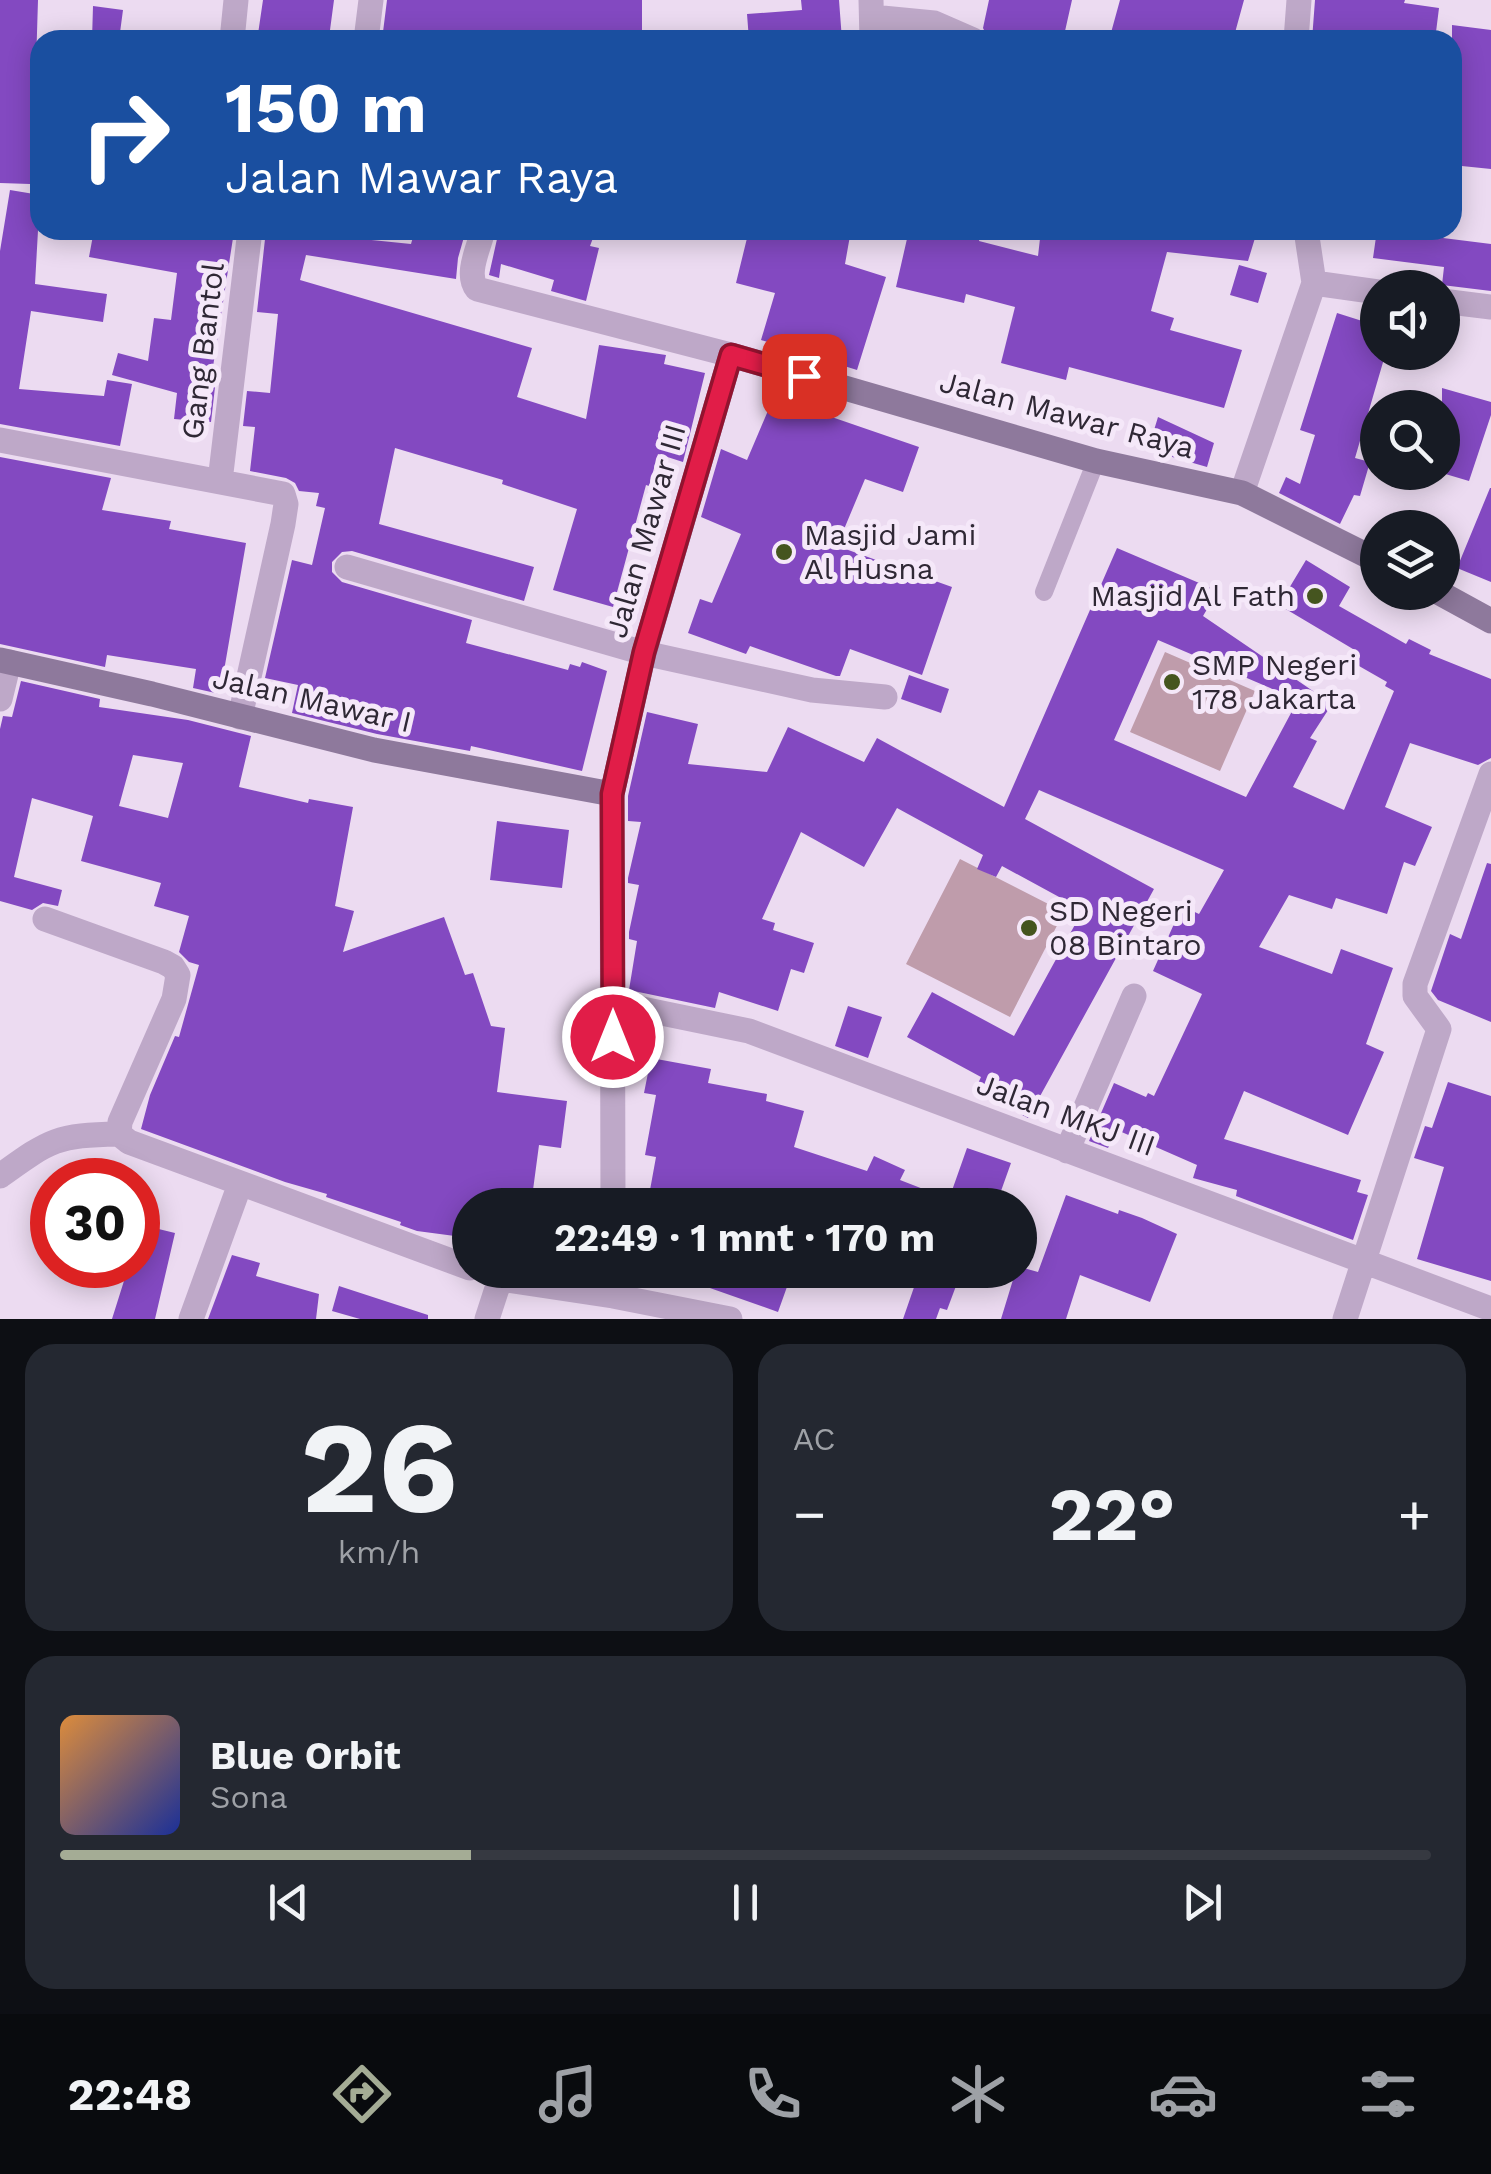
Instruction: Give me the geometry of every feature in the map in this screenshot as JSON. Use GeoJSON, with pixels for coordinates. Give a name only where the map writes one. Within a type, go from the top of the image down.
{"type":"FeatureCollection","features":[{"type":"Feature","properties":{"kind":"street"},"geometry":{"type":"LineString","coordinates":[[233,30],[236,0]]}},
{"type":"Feature","properties":{"kind":"street"},"geometry":{"type":"LineString","coordinates":[[367,30],[371,0]]}},
{"type":"Feature","properties":{"kind":"street"},"geometry":{"type":"LineString","coordinates":[[1297,30],[1300,0]]}},
{"type":"Feature","properties":{"kind":"street"},"geometry":{"type":"LineString","coordinates":[[872,19],[934,24],[948,30]]}},
{"type":"Feature","properties":{"kind":"street","name":"Gang Bantol"},"geometry":{"type":"LineString","coordinates":[[220,480],[249,240]]}},
{"type":"Feature","properties":{"kind":"street"},"geometry":{"type":"LineString","coordinates":[[481,240],[472,274],[476,288],[731,355]]}},
{"type":"Feature","properties":{"kind":"street"},"geometry":{"type":"LineString","coordinates":[[1242,493],[1314,284],[1307,240]]}},
{"type":"Feature","properties":{"kind":"street"},"geometry":{"type":"LineString","coordinates":[[1314,284],[1360,290]]}},
{"type":"Feature","properties":{"kind":"street"},"geometry":{"type":"LineString","coordinates":[[1460,303],[1491,307]]}},
{"type":"Feature","properties":{"kind":"street","name":"Jalan Mawar Raya"},"geometry":{"type":"LineString","coordinates":[[731,355],[1096,461],[1242,493],[1360,552]]}},
{"type":"Feature","properties":{"kind":"street","name":"Jalan Mawar III"},"geometry":{"type":"LineString","coordinates":[[613,1188],[612,794],[644,652],[731,355]]}},
{"type":"Feature","properties":{"kind":"street"},"geometry":{"type":"LineString","coordinates":[[0,440],[220,480],[286,498],[240,717]]}},
{"type":"Feature","properties":{"kind":"street"},"geometry":{"type":"LineString","coordinates":[[348,567],[644,652],[812,690],[885,697]]}},
{"type":"Feature","properties":{"kind":"street"},"geometry":{"type":"LineString","coordinates":[[1460,604],[1491,620]]}},
{"type":"Feature","properties":{"kind":"street"},"geometry":{"type":"LineString","coordinates":[[0,699],[4,661]]}},
{"type":"Feature","properties":{"kind":"street","name":"Jalan Mawar I"},"geometry":{"type":"LineString","coordinates":[[4,661],[374,750],[612,794]]}},
{"type":"Feature","properties":{"kind":"street"},"geometry":{"type":"LineString","coordinates":[[1345,1319],[1439,1029],[1415,996],[1414,984],[1491,774]]}},
{"type":"Feature","properties":{"kind":"street"},"geometry":{"type":"LineString","coordinates":[[46,919],[164,962],[178,976],[174,1000],[120,1122],[119,1134]]}},
{"type":"Feature","properties":{"kind":"street"},"geometry":{"type":"LineString","coordinates":[[1068,1151],[1134,996]]}},
{"type":"Feature","properties":{"kind":"street","name":"Jalan MKJ III"},"geometry":{"type":"LineString","coordinates":[[613,1004],[749,1031],[1491,1308]]}},
{"type":"Feature","properties":{"kind":"street"},"geometry":{"type":"LineString","coordinates":[[0,1176],[46,1143],[77,1134],[119,1134],[129,1142],[452,1261]]}},
{"type":"Feature","properties":{"kind":"street"},"geometry":{"type":"LineString","coordinates":[[190,1319],[240,1184]]}},
{"type":"Feature","properties":{"kind":"street"},"geometry":{"type":"LineString","coordinates":[[484,1288],[487,1319]]}},
{"type":"Feature","properties":{"kind":"street"},"geometry":{"type":"LineString","coordinates":[[629,1288],[730,1319]]}},
{"type":"Feature","properties":{"kind":"lane"},"geometry":{"type":"LineString","coordinates":[[1044,592],[1096,461]]}},
{"type":"Feature","properties":{"kind":"shaded area"},"geometry":{"type":"Polygon","coordinates":[[[1165,652],[1255,691],[1220,771],[1130,732],[1165,652]]]}},
{"type":"Feature","properties":{"kind":"shaded area"},"geometry":{"type":"Polygon","coordinates":[[[960,859],[1064,912],[1010,1017],[906,964],[960,859]]]}},
{"type":"Feature","properties":{"kind":"building"},"geometry":{"type":"Polygon","coordinates":[[[0,0],[38,0],[37,30],[30,30],[30,184],[0,183],[0,0]]]}},
{"type":"Feature","properties":{"kind":"building"},"geometry":{"type":"Polygon","coordinates":[[[263,0],[334,0],[330,30],[259,30],[263,0]]]}},
{"type":"Feature","properties":{"kind":"building"},"geometry":{"type":"Polygon","coordinates":[[[387,0],[642,0],[642,30],[383,30],[387,0]]]}},
{"type":"Feature","properties":{"kind":"building"},"geometry":{"type":"Polygon","coordinates":[[[801,0],[839,0],[841,30],[748,30],[747,14],[802,10],[801,0]]]}},
{"type":"Feature","properties":{"kind":"building"},"geometry":{"type":"Polygon","coordinates":[[[989,0],[1072,0],[1065,30],[983,28],[989,0]]]}},
{"type":"Feature","properties":{"kind":"building"},"geometry":{"type":"Polygon","coordinates":[[[1120,0],[1244,0],[1236,30],[1112,30],[1120,0]]]}},
{"type":"Feature","properties":{"kind":"building"},"geometry":{"type":"Polygon","coordinates":[[[1315,0],[1405,0],[1404,3],[1439,8],[1436,30],[1313,30],[1315,0]]]}},
{"type":"Feature","properties":{"kind":"building"},"geometry":{"type":"Polygon","coordinates":[[[93,6],[123,10],[120,30],[92,30],[93,6]]]}},
{"type":"Feature","properties":{"kind":"building"},"geometry":{"type":"Polygon","coordinates":[[[1452,25],[1491,30],[1491,169],[1462,166],[1462,30],[1452,30],[1452,25]]]}},
{"type":"Feature","properties":{"kind":"building"},"geometry":{"type":"Polygon","coordinates":[[[10,190],[30,193],[30,240],[37,240],[35,284],[107,294],[103,322],[31,311],[19,389],[104,396],[107,380],[132,384],[120,446],[0,424],[0,251],[10,190]]]}},
{"type":"Feature","properties":{"kind":"building"},"geometry":{"type":"Polygon","coordinates":[[[92,240],[233,240],[210,386],[215,387],[211,422],[174,419],[177,393],[112,375],[118,353],[148,361],[154,318],[171,320],[177,273],[89,257],[92,240]]]}},
{"type":"Feature","properties":{"kind":"building"},"geometry":{"type":"Polygon","coordinates":[[[265,240],[411,244],[412,240],[463,240],[456,279],[306,255],[300,280],[532,348],[517,397],[586,419],[599,345],[666,355],[664,364],[705,373],[683,462],[658,454],[613,607],[553,590],[577,509],[502,484],[503,480],[395,448],[379,524],[534,567],[524,601],[352,551],[342,552],[332,562],[332,572],[342,582],[472,620],[466,643],[568,670],[570,664],[580,667],[582,662],[607,671],[582,771],[471,746],[470,751],[377,734],[292,713],[298,685],[265,678],[292,560],[312,565],[325,508],[316,506],[319,493],[299,491],[286,478],[250,471],[255,427],[243,426],[247,391],[270,393],[278,314],[257,312],[265,240]]]}},
{"type":"Feature","properties":{"kind":"building"},"geometry":{"type":"Polygon","coordinates":[[[497,240],[592,240],[590,246],[599,248],[586,301],[551,291],[554,280],[501,264],[499,278],[489,275],[497,240]]]}},
{"type":"Feature","properties":{"kind":"building"},"geometry":{"type":"Polygon","coordinates":[[[747,240],[849,240],[845,264],[886,277],[857,370],[761,340],[775,293],[736,283],[747,240]]]}},
{"type":"Feature","properties":{"kind":"building"},"geometry":{"type":"Polygon","coordinates":[[[907,240],[979,240],[1038,256],[1040,240],[1254,240],[1248,261],[1167,252],[1151,311],[1174,318],[1170,330],[1242,350],[1224,408],[1069,367],[1066,380],[1001,363],[1015,307],[966,294],[964,303],[896,287],[907,240]]]}},
{"type":"Feature","properties":{"kind":"building"},"geometry":{"type":"Polygon","coordinates":[[[1376,240],[1491,244],[1491,291],[1460,287],[1460,270],[1444,270],[1444,267],[1373,258],[1376,240]]]}},
{"type":"Feature","properties":{"kind":"building"},"geometry":{"type":"Polygon","coordinates":[[[1239,265],[1267,273],[1258,303],[1230,295],[1239,265]]]}},
{"type":"Feature","properties":{"kind":"building"},"geometry":{"type":"Polygon","coordinates":[[[1337,313],[1360,320],[1360,370],[1381,370],[1375,390],[1360,390],[1360,441],[1355,458],[1360,459],[1362,490],[1360,496],[1354,495],[1340,524],[1279,493],[1286,477],[1300,484],[1315,435],[1300,430],[1337,313]]]}},
{"type":"Feature","properties":{"kind":"building"},"geometry":{"type":"Polygon","coordinates":[[[1460,393],[1491,402],[1491,415],[1469,481],[1460,478],[1460,393]]]}},
{"type":"Feature","properties":{"kind":"building"},"geometry":{"type":"Polygon","coordinates":[[[773,399],[818,417],[820,413],[919,447],[903,492],[865,479],[837,546],[952,587],[922,675],[850,649],[840,676],[836,676],[750,646],[746,654],[688,633],[700,599],[712,603],[741,534],[701,517],[721,449],[747,460],[773,399]]]}},
{"type":"Feature","properties":{"kind":"building"},"geometry":{"type":"Polygon","coordinates":[[[1158,417],[1214,443],[1207,467],[1148,450],[1158,417]]]}},
{"type":"Feature","properties":{"kind":"building"},"geometry":{"type":"Polygon","coordinates":[[[0,457],[111,478],[102,510],[171,521],[169,529],[246,543],[220,694],[193,688],[196,669],[107,655],[105,667],[0,644],[0,457]]]}},
{"type":"Feature","properties":{"kind":"building"},"geometry":{"type":"Polygon","coordinates":[[[1491,488],[1491,582],[1460,569],[1460,561],[1491,488]]]}},
{"type":"Feature","properties":{"kind":"building"},"geometry":{"type":"Polygon","coordinates":[[[1117,548],[1218,591],[1203,616],[1332,704],[1310,738],[1317,741],[1293,787],[1344,810],[1394,691],[1385,686],[1387,682],[1352,662],[1358,652],[1279,605],[1306,560],[1350,587],[1339,606],[1406,644],[1409,639],[1431,650],[1429,654],[1491,679],[1491,758],[1478,765],[1410,743],[1385,807],[1432,827],[1415,866],[1404,862],[1387,914],[1336,898],[1332,909],[1289,895],[1259,947],[1332,974],[1341,949],[1393,968],[1366,1044],[1384,1052],[1348,1135],[1244,1091],[1224,1139],[1361,1180],[1357,1192],[1368,1195],[1353,1240],[1236,1196],[1237,1190],[1193,1178],[1197,1165],[1117,1130],[1108,1148],[1089,1141],[1114,1083],[1146,1097],[1148,1093],[1154,1096],[1202,994],[1153,971],[1182,906],[1199,914],[1224,870],[1039,790],[1025,819],[1154,889],[1028,1118],[975,1090],[981,1077],[907,1037],[932,992],[1014,1036],[1083,910],[1002,866],[996,877],[977,869],[983,855],[897,808],[864,867],[801,832],[762,919],[775,923],[773,930],[814,943],[804,973],[791,969],[778,1011],[719,992],[715,1008],[629,990],[637,941],[629,939],[629,932],[639,885],[628,883],[628,878],[641,822],[628,821],[628,796],[647,712],[698,724],[688,764],[767,772],[788,727],[864,762],[877,738],[1004,807],[1117,548]],[[1158,640],[1114,740],[1246,797],[1298,700],[1158,640]]]}},
{"type":"Feature","properties":{"kind":"building"},"geometry":{"type":"Polygon","coordinates":[[[909,675],[949,689],[941,713],[901,699],[909,675]]]}},
{"type":"Feature","properties":{"kind":"building"},"geometry":{"type":"Polygon","coordinates":[[[21,681],[100,699],[99,707],[188,720],[251,736],[239,787],[308,803],[309,799],[353,807],[335,906],[354,911],[343,952],[444,917],[465,975],[473,973],[491,1026],[505,1028],[497,1092],[567,1101],[561,1148],[539,1145],[533,1188],[452,1188],[452,1236],[417,1231],[326,1197],[327,1194],[141,1129],[150,1095],[175,1036],[179,1037],[199,965],[179,952],[189,916],[154,906],[161,883],[81,861],[93,816],[32,798],[14,877],[62,890],[58,906],[43,903],[32,910],[0,901],[3,716],[12,717],[21,681]],[[133,755],[119,806],[168,818],[183,763],[133,755]]]}},
{"type":"Feature","properties":{"kind":"building"},"geometry":{"type":"Polygon","coordinates":[[[497,821],[569,830],[562,888],[490,880],[497,821]]]}},
{"type":"Feature","properties":{"kind":"building"},"geometry":{"type":"Polygon","coordinates":[[[1487,863],[1491,864],[1491,1022],[1438,1000],[1431,991],[1450,934],[1461,939],[1487,863]]]}},
{"type":"Feature","properties":{"kind":"building"},"geometry":{"type":"Polygon","coordinates":[[[848,1006],[882,1017],[868,1058],[835,1046],[848,1006]]]}},
{"type":"Feature","properties":{"kind":"building"},"geometry":{"type":"Polygon","coordinates":[[[651,1058],[711,1069],[708,1083],[767,1094],[766,1101],[804,1111],[794,1147],[867,1171],[874,1156],[905,1170],[900,1180],[921,1188],[650,1188],[656,1157],[645,1155],[656,1095],[644,1093],[651,1058]]]}},
{"type":"Feature","properties":{"kind":"building"},"geometry":{"type":"Polygon","coordinates":[[[1448,1082],[1491,1096],[1491,1281],[1417,1259],[1444,1167],[1414,1158],[1425,1126],[1432,1128],[1448,1082]]]}},
{"type":"Feature","properties":{"kind":"building"},"geometry":{"type":"Polygon","coordinates":[[[967,1148],[1011,1163],[1002,1188],[953,1188],[967,1148]]]}},
{"type":"Feature","properties":{"kind":"building"},"geometry":{"type":"Polygon","coordinates":[[[1066,1195],[1118,1214],[1119,1210],[1142,1218],[1177,1234],[1150,1302],[1080,1275],[1066,1319],[1001,1319],[1010,1288],[1037,1288],[1038,1272],[1066,1195]]]}},
{"type":"Feature","properties":{"kind":"building"},"geometry":{"type":"Polygon","coordinates":[[[160,1229],[175,1233],[155,1319],[112,1319],[122,1288],[160,1288],[160,1229]]]}},
{"type":"Feature","properties":{"kind":"building"},"geometry":{"type":"Polygon","coordinates":[[[232,1255],[260,1263],[256,1276],[319,1294],[316,1319],[208,1319],[232,1255]]]}},
{"type":"Feature","properties":{"kind":"building"},"geometry":{"type":"Polygon","coordinates":[[[339,1286],[428,1315],[428,1319],[360,1319],[332,1311],[339,1286]]]}},
{"type":"Feature","properties":{"kind":"building"},"geometry":{"type":"Polygon","coordinates":[[[710,1288],[787,1288],[778,1312],[710,1288]]]}},
{"type":"Feature","properties":{"kind":"building"},"geometry":{"type":"Polygon","coordinates":[[[914,1288],[955,1288],[947,1310],[940,1308],[936,1319],[903,1319],[914,1288]]]}},
{"type":"Feature","properties":{"kind":"place","name":"Masjid Jami Al Husna"},"geometry":{"type":"Point","coordinates":[784,552]}},
{"type":"Feature","properties":{"kind":"place","name":"Masjid Al Fath"},"geometry":{"type":"Point","coordinates":[1315,596]}},
{"type":"Feature","properties":{"kind":"place","name":"SMP Negeri 178 Jakarta"},"geometry":{"type":"Point","coordinates":[1172,682]}},
{"type":"Feature","properties":{"kind":"place","name":"SD Negeri 08 Bintaro"},"geometry":{"type":"Point","coordinates":[1029,928]}},
{"type":"Feature","properties":{"kind":"route"},"geometry":{"type":"LineString","coordinates":[[613,1037],[612,794],[644,652],[679,530],[731,355],[804,376]]}}]}
